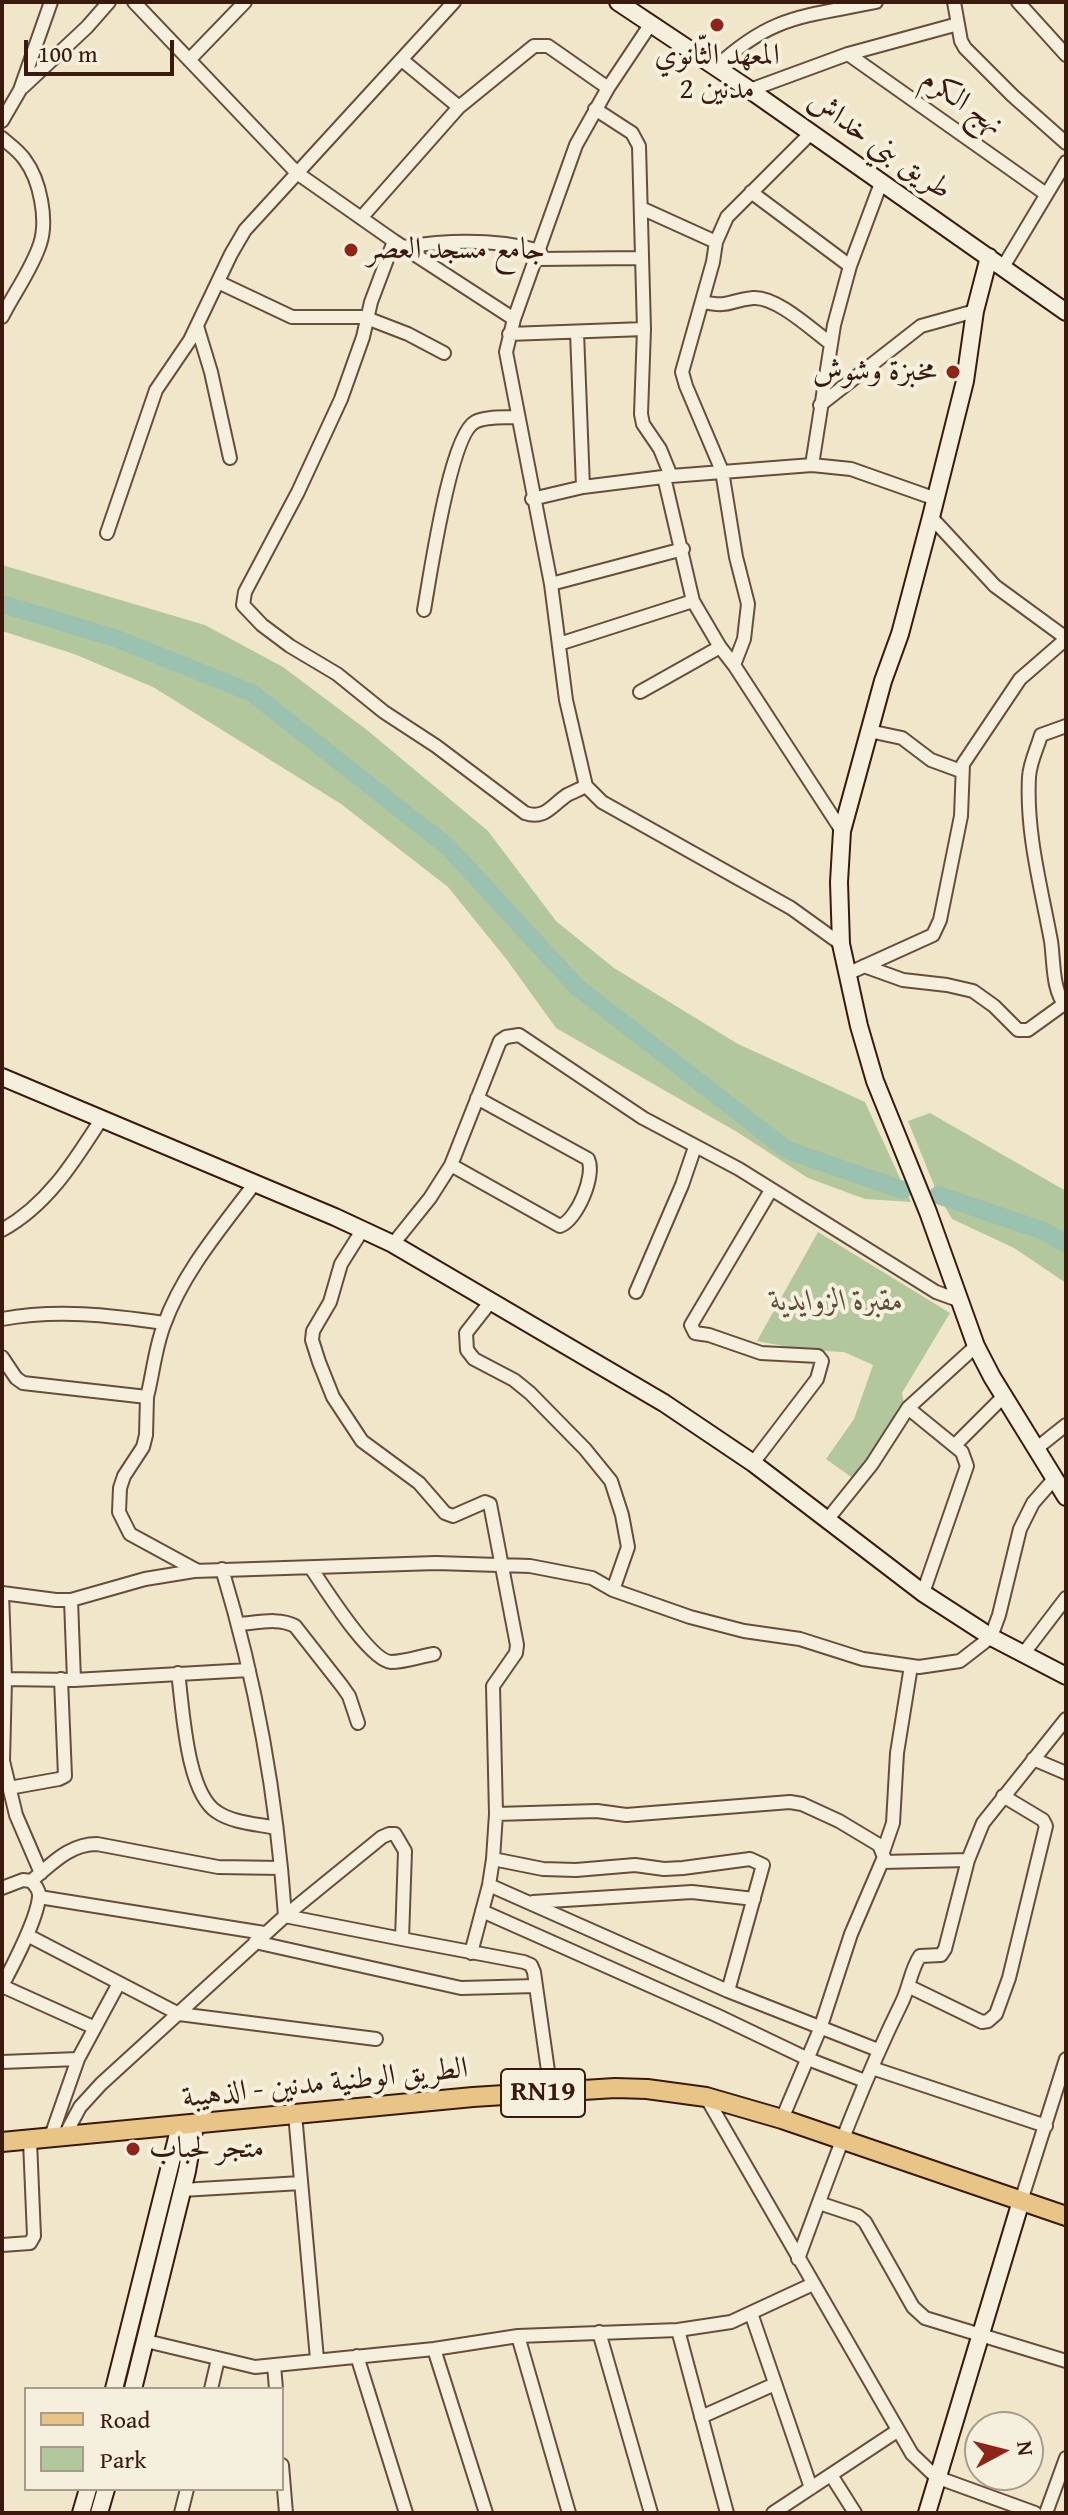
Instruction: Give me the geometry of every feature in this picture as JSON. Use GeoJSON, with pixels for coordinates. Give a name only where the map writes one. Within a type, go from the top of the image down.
{"type":"FeatureCollection","features":[{"type":"Feature","properties":{"kind":"main road","name":"الطريق الوطنية مدنين - الذهيبة"},"geometry":{"type":"LineString","coordinates":[[2,2142],[551,2092],[647,2089],[706,2097],[782,2119],[1066,2216]]}},
{"type":"Feature","properties":{"kind":"street"},"geometry":{"type":"LineString","coordinates":[[2,121],[20,90],[51,2]]}},
{"type":"Feature","properties":{"kind":"street"},"geometry":{"type":"LineString","coordinates":[[20,90],[109,2]]}},
{"type":"Feature","properties":{"kind":"street"},"geometry":{"type":"LineString","coordinates":[[134,2],[297,173],[514,319]]}},
{"type":"Feature","properties":{"kind":"street"},"geometry":{"type":"LineString","coordinates":[[189,60],[245,2]]}},
{"type":"Feature","properties":{"kind":"street"},"geometry":{"type":"LineString","coordinates":[[107,533],[156,390],[197,326],[245,230],[454,2]]}},
{"type":"Feature","properties":{"kind":"street","name":"طريق بني خداش"},"geometry":{"type":"LineString","coordinates":[[618,2],[750,90],[1066,312]]}},
{"type":"Feature","properties":{"kind":"street"},"geometry":{"type":"LineString","coordinates":[[715,68],[752,37],[783,22],[876,2]]}},
{"type":"Feature","properties":{"kind":"street"},"geometry":{"type":"LineString","coordinates":[[954,2],[965,48],[1066,143]]}},
{"type":"Feature","properties":{"kind":"street"},"geometry":{"type":"LineString","coordinates":[[1018,2],[1066,55]]}},
{"type":"Feature","properties":{"kind":"street"},"geometry":{"type":"LineString","coordinates":[[750,90],[848,54],[958,24]]}},
{"type":"Feature","properties":{"kind":"street"},"geometry":{"type":"LineString","coordinates":[[650,25],[595,109],[570,160],[514,319],[506,352],[532,499],[551,584],[566,700],[586,786],[615,810],[791,908],[841,944]]}},
{"type":"Feature","properties":{"kind":"street"},"geometry":{"type":"LineString","coordinates":[[361,218],[459,107],[529,49],[548,46],[608,88]]}},
{"type":"Feature","properties":{"kind":"street","name":"نهج الكرم"},"geometry":{"type":"LineString","coordinates":[[848,54],[1046,194]]}},
{"type":"Feature","properties":{"kind":"street"},"geometry":{"type":"LineString","coordinates":[[402,60],[459,107]]}},
{"type":"Feature","properties":{"kind":"street"},"geometry":{"type":"LineString","coordinates":[[595,109],[637,139],[644,329],[641,419],[660,449],[693,601],[842,831]]}},
{"type":"Feature","properties":{"kind":"street"},"geometry":{"type":"LineString","coordinates":[[734,665],[744,639],[748,604],[736,557],[722,471],[683,378],[684,366],[703,302],[716,242],[727,217],[811,133]]}},
{"type":"Feature","properties":{"kind":"street"},"geometry":{"type":"LineString","coordinates":[[2,138],[23,157],[31,170],[37,187],[43,230],[40,245],[2,317]]}},
{"type":"Feature","properties":{"kind":"street"},"geometry":{"type":"LineString","coordinates":[[1003,267],[1066,162]]}},
{"type":"Feature","properties":{"kind":"street"},"geometry":{"type":"LineString","coordinates":[[812,465],[830,343],[850,266],[881,183]]}},
{"type":"Feature","properties":{"kind":"street"},"geometry":{"type":"LineString","coordinates":[[751,192],[850,266]]}},
{"type":"Feature","properties":{"kind":"street"},"geometry":{"type":"LineString","coordinates":[[641,208],[716,242]]}},
{"type":"Feature","properties":{"kind":"street"},"geometry":{"type":"LineString","coordinates":[[399,244],[497,242],[539,255],[641,258]]}},
{"type":"Feature","properties":{"kind":"street"},"geometry":{"type":"LineString","coordinates":[[399,244],[371,302],[368,319],[328,430],[245,592],[243,605],[262,625],[290,646],[337,674],[384,712],[436,746],[525,813],[545,813],[586,786]]}},
{"type":"Feature","properties":{"kind":"street"},"geometry":{"type":"LineString","coordinates":[[989,257],[975,311],[965,381],[936,499],[842,831],[839,882],[841,944],[875,1081],[928,1212],[976,1346],[1066,1497]]}},
{"type":"Feature","properties":{"kind":"street"},"geometry":{"type":"LineString","coordinates":[[218,282],[292,317],[368,319],[444,353]]}},
{"type":"Feature","properties":{"kind":"street"},"geometry":{"type":"LineString","coordinates":[[703,302],[722,306],[754,298],[772,301],[830,343]]}},
{"type":"Feature","properties":{"kind":"street"},"geometry":{"type":"LineString","coordinates":[[820,405],[921,326],[975,311]]}},
{"type":"Feature","properties":{"kind":"street"},"geometry":{"type":"LineString","coordinates":[[197,326],[211,372],[230,458]]}},
{"type":"Feature","properties":{"kind":"street"},"geometry":{"type":"LineString","coordinates":[[509,334],[644,329]]}},
{"type":"Feature","properties":{"kind":"street"},"geometry":{"type":"LineString","coordinates":[[577,332],[583,487]]}},
{"type":"Feature","properties":{"kind":"street"},"geometry":{"type":"LineString","coordinates":[[424,610],[444,504],[457,449],[466,430],[477,420],[517,417]]}},
{"type":"Feature","properties":{"kind":"street"},"geometry":{"type":"LineString","coordinates":[[532,499],[583,487],[667,476],[812,465],[851,469],[936,499]]}},
{"type":"Feature","properties":{"kind":"street"},"geometry":{"type":"LineString","coordinates":[[931,517],[995,586],[1063,641],[1066,657]]}},
{"type":"Feature","properties":{"kind":"street"},"geometry":{"type":"LineString","coordinates":[[551,584],[683,549]]}},
{"type":"Feature","properties":{"kind":"street"},"geometry":{"type":"LineString","coordinates":[[559,644],[693,601]]}},
{"type":"Feature","properties":{"kind":"street"},"geometry":{"type":"LineString","coordinates":[[847,974],[925,941],[937,928],[961,816],[961,771],[1020,679],[1063,641]]}},
{"type":"Feature","properties":{"kind":"street"},"geometry":{"type":"LineString","coordinates":[[640,692],[720,647]]}},
{"type":"Feature","properties":{"kind":"street"},"geometry":{"type":"LineString","coordinates":[[864,966],[903,980],[973,991],[1022,1031],[1039,1024],[1065,1005],[1054,971],[1033,852],[1029,778],[1041,735],[1066,726]]}},
{"type":"Feature","properties":{"kind":"street"},"geometry":{"type":"LineString","coordinates":[[869,731],[902,738],[931,760],[961,771]]}},
{"type":"Feature","properties":{"kind":"street"},"geometry":{"type":"LineString","coordinates":[[1051,945],[1066,942]]}},
{"type":"Feature","properties":{"kind":"street"},"geometry":{"type":"LineString","coordinates":[[393,1244],[430,1198],[451,1165],[500,1041],[519,1035],[596,1089],[739,1169],[936,1292],[958,1300]]}},
{"type":"Feature","properties":{"kind":"street"},"geometry":{"type":"LineString","coordinates":[[2,1077],[393,1244],[664,1403],[753,1463],[923,1593],[991,1637],[1066,1676]]}},
{"type":"Feature","properties":{"kind":"street"},"geometry":{"type":"LineString","coordinates":[[451,1165],[560,1226],[571,1219],[592,1176],[588,1159],[477,1098]]}},
{"type":"Feature","properties":{"kind":"street"},"geometry":{"type":"LineString","coordinates":[[2,1230],[48,1194],[72,1165],[102,1118]]}},
{"type":"Feature","properties":{"kind":"street"},"geometry":{"type":"LineString","coordinates":[[636,1292],[695,1147]]}},
{"type":"Feature","properties":{"kind":"street"},"geometry":{"type":"LineString","coordinates":[[198,1571],[130,1534],[119,1512],[118,1501],[124,1476],[143,1447],[147,1397],[164,1323],[193,1270],[255,1183]]}},
{"type":"Feature","properties":{"kind":"street"},"geometry":{"type":"LineString","coordinates":[[753,1463],[817,1379],[822,1361],[818,1356],[761,1353],[695,1333],[691,1325],[771,1190]]}},
{"type":"Feature","properties":{"kind":"street"},"geometry":{"type":"LineString","coordinates":[[363,1229],[341,1264],[330,1302],[313,1331],[319,1362],[333,1397],[365,1445],[419,1483],[449,1516],[485,1502],[490,1504],[517,1645],[516,1653],[493,1686],[496,1814],[493,1859],[471,1953]]}},
{"type":"Feature","properties":{"kind":"street"},"geometry":{"type":"LineString","coordinates":[[491,1301],[466,1333],[467,1350],[474,1359],[514,1380],[530,1393],[585,1449],[611,1481],[628,1547],[613,1590]]}},
{"type":"Feature","properties":{"kind":"street"},"geometry":{"type":"LineString","coordinates":[[2,1319],[37,1313],[81,1313],[164,1323]]}},
{"type":"Feature","properties":{"kind":"street"},"geometry":{"type":"LineString","coordinates":[[827,1520],[872,1464],[908,1408],[976,1346]]}},
{"type":"Feature","properties":{"kind":"street"},"geometry":{"type":"LineString","coordinates":[[2,1357],[23,1383],[147,1397]]}},
{"type":"Feature","properties":{"kind":"street"},"geometry":{"type":"LineString","coordinates":[[955,1445],[1004,1396]]}},
{"type":"Feature","properties":{"kind":"street"},"geometry":{"type":"LineString","coordinates":[[908,1408],[955,1445],[966,1458],[966,1474],[923,1593]]}},
{"type":"Feature","properties":{"kind":"street"},"geometry":{"type":"LineString","coordinates":[[1037,1448],[1066,1425]]}},
{"type":"Feature","properties":{"kind":"street"},"geometry":{"type":"LineString","coordinates":[[93,2027],[2,1986],[27,1935],[39,1897],[3,1761],[2,1593],[71,1600],[145,1579],[198,1571],[502,1563],[592,1578],[613,1590],[690,1617],[744,1631],[800,1639],[863,1659],[911,1666],[960,1661],[991,1637],[999,1615],[1014,1545],[1025,1516],[1054,1479]]}},
{"type":"Feature","properties":{"kind":"street"},"geometry":{"type":"LineString","coordinates":[[311,1568],[366,1643],[383,1660],[391,1662],[434,1654]]}},
{"type":"Feature","properties":{"kind":"street"},"geometry":{"type":"LineString","coordinates":[[222,1569],[249,1670],[276,1828],[285,1916]]}},
{"type":"Feature","properties":{"kind":"street"},"geometry":{"type":"LineString","coordinates":[[1024,1653],[1066,1598]]}},
{"type":"Feature","properties":{"kind":"street"},"geometry":{"type":"LineString","coordinates":[[9,1788],[59,1779],[67,1773],[71,1600]]}},
{"type":"Feature","properties":{"kind":"street"},"geometry":{"type":"LineString","coordinates":[[239,1624],[287,1621],[295,1626],[342,1686],[358,1723]]}},
{"type":"Feature","properties":{"kind":"street"},"geometry":{"type":"LineString","coordinates":[[782,2119],[820,2029],[851,1934],[883,1857],[893,1823],[897,1753],[911,1666]]}},
{"type":"Feature","properties":{"kind":"street"},"geometry":{"type":"LineString","coordinates":[[4,1679],[68,1680],[249,1670]]}},
{"type":"Feature","properties":{"kind":"street"},"geometry":{"type":"LineString","coordinates":[[178,1673],[194,1779],[202,1797],[218,1813],[276,1828]]}},
{"type":"Feature","properties":{"kind":"street"},"geometry":{"type":"LineString","coordinates":[[798,2259],[865,2081],[910,1987],[920,1956],[941,1955],[945,1949],[968,1860],[983,1823],[1066,1719]]}},
{"type":"Feature","properties":{"kind":"street"},"geometry":{"type":"LineString","coordinates":[[1033,1759],[1066,1773]]}},
{"type":"Feature","properties":{"kind":"street"},"geometry":{"type":"LineString","coordinates":[[910,1987],[982,2022],[996,2014],[1009,1978],[1046,1826],[1043,1820],[1003,1796]]}},
{"type":"Feature","properties":{"kind":"street"},"geometry":{"type":"LineString","coordinates":[[496,1814],[597,1811],[626,1815],[652,1814],[790,1802],[802,1804],[839,1821],[879,1845],[883,1857]]}},
{"type":"Feature","properties":{"kind":"street"},"geometry":{"type":"LineString","coordinates":[[2,1811],[16,1815]]}},
{"type":"Feature","properties":{"kind":"street"},"geometry":{"type":"LineString","coordinates":[[57,2138],[101,2084],[260,1938],[382,1837],[395,1834],[405,1851],[402,1939]]}},
{"type":"Feature","properties":{"kind":"street"},"geometry":{"type":"LineString","coordinates":[[2,1888],[36,1877],[67,1851],[85,1844],[218,1867],[281,1868]]}},
{"type":"Feature","properties":{"kind":"street"},"geometry":{"type":"LineString","coordinates":[[883,1857],[968,1860]]}},
{"type":"Feature","properties":{"kind":"street"},"geometry":{"type":"LineString","coordinates":[[493,1859],[543,1869],[576,1870],[635,1865],[683,1868],[750,1859],[763,1865],[728,1991]]}},
{"type":"Feature","properties":{"kind":"street"},"geometry":{"type":"LineString","coordinates":[[489,1885],[728,1991],[878,2050]]}},
{"type":"Feature","properties":{"kind":"street"},"geometry":{"type":"LineString","coordinates":[[530,1902],[692,1892],[754,1899]]}},
{"type":"Feature","properties":{"kind":"street"},"geometry":{"type":"LineString","coordinates":[[39,1897],[260,1938],[461,1988],[536,1986]]}},
{"type":"Feature","properties":{"kind":"street"},"geometry":{"type":"LineString","coordinates":[[482,1911],[808,2059],[865,2081]]}},
{"type":"Feature","properties":{"kind":"street"},"geometry":{"type":"LineString","coordinates":[[285,1916],[531,1965],[551,2092]]}},
{"type":"Feature","properties":{"kind":"street"},"geometry":{"type":"LineString","coordinates":[[27,1935],[179,2014],[376,2039]]}},
{"type":"Feature","properties":{"kind":"street"},"geometry":{"type":"LineString","coordinates":[[57,2138],[78,2059],[119,1983]]}},
{"type":"Feature","properties":{"kind":"street"},"geometry":{"type":"LineString","coordinates":[[2,2062],[78,2059]]}},
{"type":"Feature","properties":{"kind":"street"},"geometry":{"type":"LineString","coordinates":[[927,2513],[1065,2064]]}},
{"type":"Feature","properties":{"kind":"street"},"geometry":{"type":"LineString","coordinates":[[872,2068],[1046,2126]]}},
{"type":"Feature","properties":{"kind":"street"},"geometry":{"type":"LineString","coordinates":[[706,2097],[912,2454],[936,2477],[1035,2513]]}},
{"type":"Feature","properties":{"kind":"street"},"geometry":{"type":"LineString","coordinates":[[295,2114],[317,2359]]}},
{"type":"Feature","properties":{"kind":"street"},"geometry":{"type":"LineString","coordinates":[[134,2387],[182,2190],[188,2126]]}},
{"type":"Feature","properties":{"kind":"street"},"geometry":{"type":"LineString","coordinates":[[115,2387],[188,2126]]}},
{"type":"Feature","properties":{"kind":"street"},"geometry":{"type":"LineString","coordinates":[[2,2245],[25,2244],[34,2236],[30,2141]]}},
{"type":"Feature","properties":{"kind":"street"},"geometry":{"type":"LineString","coordinates":[[182,2190],[301,2183]]}},
{"type":"Feature","properties":{"kind":"street"},"geometry":{"type":"LineString","coordinates":[[819,2203],[858,2216],[865,2222],[918,2313],[1066,2361]]}},
{"type":"Feature","properties":{"kind":"street"},"geometry":{"type":"LineString","coordinates":[[146,2341],[246,2367],[274,2365],[434,2349],[518,2336],[678,2330],[731,2322],[813,2284]]}},
{"type":"Feature","properties":{"kind":"street"},"geometry":{"type":"LineString","coordinates":[[751,2313],[811,2488]]}},
{"type":"Feature","properties":{"kind":"street"},"geometry":{"type":"LineString","coordinates":[[678,2330],[727,2513]]}},
{"type":"Feature","properties":{"kind":"street"},"geometry":{"type":"LineString","coordinates":[[599,2332],[651,2513]]}},
{"type":"Feature","properties":{"kind":"street"},"geometry":{"type":"LineString","coordinates":[[518,2336],[569,2513]]}},
{"type":"Feature","properties":{"kind":"street"},"geometry":{"type":"LineString","coordinates":[[434,2349],[486,2513]]}},
{"type":"Feature","properties":{"kind":"street"},"geometry":{"type":"LineString","coordinates":[[357,2356],[406,2513]]}},
{"type":"Feature","properties":{"kind":"street"},"geometry":{"type":"LineString","coordinates":[[211,2387],[218,2359]]}},
{"type":"Feature","properties":{"kind":"street"},"geometry":{"type":"LineString","coordinates":[[274,2365],[276,2387]]}},
{"type":"Feature","properties":{"kind":"street"},"geometry":{"type":"LineString","coordinates":[[701,2417],[775,2384]]}},
{"type":"Feature","properties":{"kind":"street"},"geometry":{"type":"LineString","coordinates":[[773,2513],[897,2431]]}},
{"type":"Feature","properties":{"kind":"street"},"geometry":{"type":"LineString","coordinates":[[1046,2513],[1066,2458]]}},
{"type":"Feature","properties":{"kind":"street"},"geometry":{"type":"LineString","coordinates":[[831,2475],[855,2513]]}},
{"type":"Feature","properties":{"kind":"street"},"geometry":{"type":"LineString","coordinates":[[284,2489],[286,2513]]}},
{"type":"Feature","properties":{"kind":"street"},"geometry":{"type":"LineString","coordinates":[[81,2513],[87,2491]]}},
{"type":"Feature","properties":{"kind":"street"},"geometry":{"type":"LineString","coordinates":[[99,2513],[105,2491]]}},
{"type":"Feature","properties":{"kind":"street"},"geometry":{"type":"LineString","coordinates":[[181,2513],[186,2491]]}},
{"type":"Feature","properties":{"kind":"green space"},"geometry":{"type":"Polygon","coordinates":[[[2,565],[205,625],[283,667],[367,730],[488,831],[556,921],[614,968],[738,1044],[865,1102],[911,1202],[865,1199],[808,1178],[737,1132],[556,1028],[507,960],[448,887],[341,804],[153,687],[74,654],[2,631],[2,565]]]}},
{"type":"Feature","properties":{"kind":"green space"},"geometry":{"type":"Polygon","coordinates":[[[930,1113],[1066,1191],[1066,1283],[1014,1248],[952,1219],[938,1195],[908,1121],[930,1113]]]}},
{"type":"Feature","properties":{"kind":"green space","name":"مقبرة الزوايدية"},"geometry":{"type":"Polygon","coordinates":[[[818,1232],[950,1313],[902,1393],[905,1408],[878,1452],[854,1479],[826,1459],[854,1419],[873,1365],[844,1352],[805,1350],[757,1341],[818,1232]]]}},
{"type":"Feature","properties":{"kind":"waterway"},"geometry":{"type":"LineString","coordinates":[[2,604],[115,638],[252,693],[448,847],[577,987],[787,1150],[903,1190]]}},
{"type":"Feature","properties":{"kind":"waterway"},"geometry":{"type":"LineString","coordinates":[[938,1195],[1044,1231],[1066,1244]]}},
{"type":"Feature","properties":{"kind":"place","name":"المعهد الثّانوي مدنين 2"},"geometry":{"type":"Point","coordinates":[717,25]}},
{"type":"Feature","properties":{"kind":"place","name":"جامع مسجد العصر"},"geometry":{"type":"Point","coordinates":[351,250]}},
{"type":"Feature","properties":{"kind":"place","name":"مخبزة وشوش"},"geometry":{"type":"Point","coordinates":[953,372]}},
{"type":"Feature","properties":{"kind":"place","name":"متجر لحباب"},"geometry":{"type":"Point","coordinates":[133,2149]}}]}
